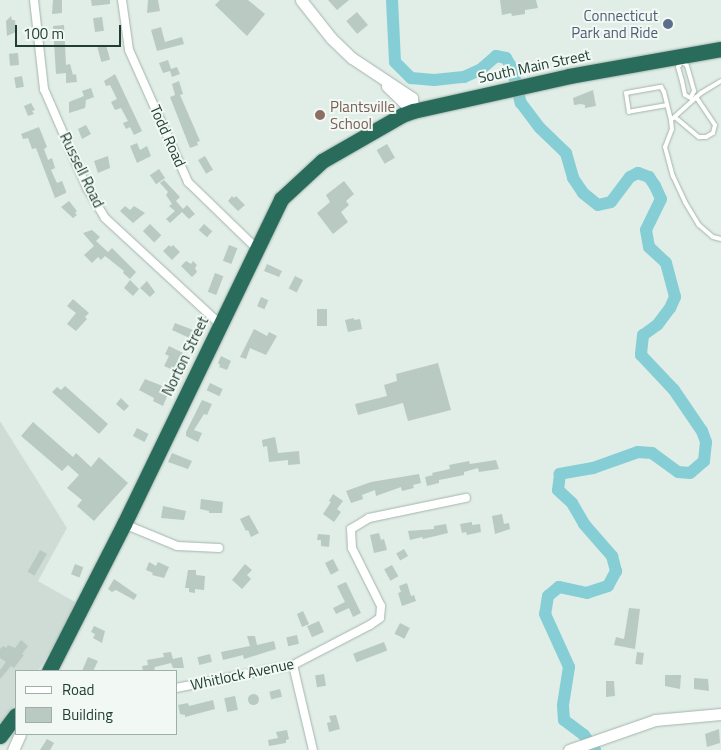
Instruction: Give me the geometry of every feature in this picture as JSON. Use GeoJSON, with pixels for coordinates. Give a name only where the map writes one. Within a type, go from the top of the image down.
{"type":"FeatureCollection","features":[{"type":"Feature","properties":{"kind":"highway","name":"South Main Street"},"geometry":{"type":"LineString","coordinates":[[413,111],[522,86],[682,59],[721,49]]}},
{"type":"Feature","properties":{"kind":"highway","name":"Norton Street"},"geometry":{"type":"LineString","coordinates":[[51,670],[124,524],[281,199],[322,161],[413,111]]}},
{"type":"Feature","properties":{"kind":"highway"},"geometry":{"type":"LineString","coordinates":[[0,736],[15,716]]}},
{"type":"Feature","properties":{"kind":"main road"},"geometry":{"type":"LineString","coordinates":[[301,0],[331,38],[352,58],[381,79],[413,111]]}},
{"type":"Feature","properties":{"kind":"main road"},"geometry":{"type":"LineString","coordinates":[[573,749],[655,720],[721,714]]}},
{"type":"Feature","properties":{"kind":"main road"},"geometry":{"type":"LineString","coordinates":[[13,750],[20,735]]}},
{"type":"Feature","properties":{"kind":"street","name":"Russell Road"},"geometry":{"type":"LineString","coordinates":[[34,0],[44,89],[88,188],[105,218],[220,324]]}},
{"type":"Feature","properties":{"kind":"street","name":"Todd Road"},"geometry":{"type":"LineString","coordinates":[[122,0],[129,50],[188,182],[256,248]]}},
{"type":"Feature","properties":{"kind":"street","name":"Whitlock Avenue"},"geometry":{"type":"LineString","coordinates":[[178,688],[293,665],[380,618],[381,606],[352,548],[351,530],[368,518],[466,498]]}},
{"type":"Feature","properties":{"kind":"street"},"geometry":{"type":"LineString","coordinates":[[124,524],[177,546],[219,548]]}},
{"type":"Feature","properties":{"kind":"street"},"geometry":{"type":"LineString","coordinates":[[293,665],[313,750]]}},
{"type":"Feature","properties":{"kind":"lane"},"geometry":{"type":"LineString","coordinates":[[676,118],[699,137],[706,137],[712,133],[715,125],[693,98],[685,95],[678,67],[682,59],[687,66],[694,91],[693,98]]}},
{"type":"Feature","properties":{"kind":"lane"},"geometry":{"type":"LineString","coordinates":[[671,120],[676,118],[693,98],[721,81]]}},
{"type":"Feature","properties":{"kind":"lane"},"geometry":{"type":"LineString","coordinates":[[716,84],[721,86]]}},
{"type":"Feature","properties":{"kind":"lane"},"geometry":{"type":"LineString","coordinates":[[667,105],[630,112],[626,92],[661,86],[667,105],[671,120],[672,129],[665,147],[673,176],[685,202],[699,224],[713,237],[721,239]]}},
{"type":"Feature","properties":{"kind":"shaded area"},"geometry":{"type":"Polygon","coordinates":[[[0,421],[67,528],[38,581],[75,602],[65,627],[39,670],[15,670],[15,704],[0,725],[0,421]]]}},
{"type":"Feature","properties":{"kind":"building"},"geometry":{"type":"Polygon","coordinates":[[[53,0],[62,0],[62,13],[52,14],[53,0]]]}},
{"type":"Feature","properties":{"kind":"building"},"geometry":{"type":"Polygon","coordinates":[[[91,0],[110,0],[110,4],[92,6],[91,0]]]}},
{"type":"Feature","properties":{"kind":"building"},"geometry":{"type":"Polygon","coordinates":[[[148,0],[158,0],[160,11],[147,13],[148,0]]]}},
{"type":"Feature","properties":{"kind":"building"},"geometry":{"type":"Polygon","coordinates":[[[220,0],[248,0],[265,14],[247,36],[215,5],[220,0]]]}},
{"type":"Feature","properties":{"kind":"building"},"geometry":{"type":"Polygon","coordinates":[[[328,0],[349,0],[337,10],[328,0]]]}},
{"type":"Feature","properties":{"kind":"building"},"geometry":{"type":"Polygon","coordinates":[[[500,0],[536,0],[538,8],[525,10],[525,14],[512,16],[511,13],[502,15],[500,0]]]}},
{"type":"Feature","properties":{"kind":"building"},"geometry":{"type":"Polygon","coordinates":[[[357,12],[368,25],[357,34],[346,21],[357,12]]]}},
{"type":"Feature","properties":{"kind":"building"},"geometry":{"type":"Polygon","coordinates":[[[11,16],[12,20],[15,20],[16,32],[7,36],[6,21],[11,16]]]}},
{"type":"Feature","properties":{"kind":"building"},"geometry":{"type":"Polygon","coordinates":[[[102,17],[104,31],[95,32],[93,18],[102,17]]]}},
{"type":"Feature","properties":{"kind":"building"},"geometry":{"type":"Polygon","coordinates":[[[64,25],[66,65],[70,64],[73,75],[76,74],[77,82],[66,83],[66,73],[56,74],[53,26],[64,25]]]}},
{"type":"Feature","properties":{"kind":"building"},"geometry":{"type":"Polygon","coordinates":[[[161,27],[165,42],[182,37],[184,44],[157,51],[151,30],[161,27]]]}},
{"type":"Feature","properties":{"kind":"building"},"geometry":{"type":"Polygon","coordinates":[[[106,45],[110,59],[101,62],[97,47],[106,45]]]}},
{"type":"Feature","properties":{"kind":"building"},"geometry":{"type":"Polygon","coordinates":[[[18,53],[19,65],[10,66],[9,54],[18,53]]]}},
{"type":"Feature","properties":{"kind":"building"},"geometry":{"type":"Polygon","coordinates":[[[168,60],[171,69],[177,67],[180,74],[172,77],[170,71],[163,73],[159,63],[168,60]]]}},
{"type":"Feature","properties":{"kind":"building"},"geometry":{"type":"Polygon","coordinates":[[[115,74],[142,131],[134,135],[130,127],[126,129],[123,123],[128,121],[121,108],[115,110],[111,102],[117,99],[110,85],[106,86],[104,81],[115,74]]]}},
{"type":"Feature","properties":{"kind":"building"},"geometry":{"type":"Polygon","coordinates":[[[22,76],[24,87],[16,88],[14,77],[22,76]]]}},
{"type":"Feature","properties":{"kind":"building"},"geometry":{"type":"Polygon","coordinates":[[[179,81],[183,94],[180,95],[200,141],[197,142],[198,145],[190,148],[170,97],[175,95],[172,84],[179,81]]]}},
{"type":"Feature","properties":{"kind":"building"},"geometry":{"type":"Polygon","coordinates":[[[91,88],[94,97],[86,100],[85,108],[69,113],[69,102],[84,96],[82,91],[91,88]]]}},
{"type":"Feature","properties":{"kind":"building"},"geometry":{"type":"Polygon","coordinates":[[[593,90],[596,106],[585,108],[585,105],[574,105],[573,98],[593,90]]]}},
{"type":"Feature","properties":{"kind":"building"},"geometry":{"type":"Polygon","coordinates":[[[31,103],[35,110],[32,111],[34,114],[28,116],[24,106],[31,103]]]}},
{"type":"Feature","properties":{"kind":"building"},"geometry":{"type":"Polygon","coordinates":[[[86,125],[91,134],[82,139],[78,129],[86,125]]]}},
{"type":"Feature","properties":{"kind":"building"},"geometry":{"type":"Polygon","coordinates":[[[39,127],[47,147],[44,149],[48,160],[52,158],[55,168],[51,170],[57,183],[62,181],[66,191],[66,193],[55,198],[36,148],[32,149],[28,138],[23,139],[21,134],[39,127]]]}},
{"type":"Feature","properties":{"kind":"building"},"geometry":{"type":"Polygon","coordinates":[[[137,143],[140,150],[147,146],[151,156],[137,163],[130,146],[137,143]]]}},
{"type":"Feature","properties":{"kind":"building"},"geometry":{"type":"Polygon","coordinates":[[[387,144],[395,158],[385,164],[377,150],[387,144]]]}},
{"type":"Feature","properties":{"kind":"building"},"geometry":{"type":"Polygon","coordinates":[[[108,156],[110,168],[98,173],[94,161],[108,156]]]}},
{"type":"Feature","properties":{"kind":"building"},"geometry":{"type":"Polygon","coordinates":[[[205,156],[213,170],[206,174],[198,160],[205,156]]]}},
{"type":"Feature","properties":{"kind":"building"},"geometry":{"type":"Polygon","coordinates":[[[159,169],[165,178],[156,184],[150,175],[159,169]]]}},
{"type":"Feature","properties":{"kind":"building"},"geometry":{"type":"Polygon","coordinates":[[[164,180],[180,197],[176,201],[183,209],[187,205],[195,214],[189,219],[182,212],[170,223],[166,219],[175,211],[169,206],[172,204],[166,195],[168,192],[160,183],[164,180]]]}},
{"type":"Feature","properties":{"kind":"building"},"geometry":{"type":"Polygon","coordinates":[[[344,181],[354,194],[346,201],[349,205],[341,212],[348,222],[333,234],[317,213],[330,202],[326,195],[344,181]]]}},
{"type":"Feature","properties":{"kind":"building"},"geometry":{"type":"Polygon","coordinates":[[[232,196],[234,198],[236,196],[245,205],[238,211],[228,201],[232,196]]]}},
{"type":"Feature","properties":{"kind":"building"},"geometry":{"type":"Polygon","coordinates":[[[69,201],[77,211],[75,213],[77,215],[73,218],[61,207],[69,201]]]}},
{"type":"Feature","properties":{"kind":"building"},"geometry":{"type":"Polygon","coordinates":[[[125,206],[130,210],[134,206],[145,213],[133,223],[120,211],[125,206]]]}},
{"type":"Feature","properties":{"kind":"building"},"geometry":{"type":"Polygon","coordinates":[[[150,224],[161,235],[154,242],[143,231],[150,224]]]}},
{"type":"Feature","properties":{"kind":"building"},"geometry":{"type":"Polygon","coordinates":[[[204,224],[212,231],[207,237],[199,230],[204,224]]]}},
{"type":"Feature","properties":{"kind":"building"},"geometry":{"type":"Polygon","coordinates":[[[92,230],[100,237],[96,241],[108,252],[112,248],[136,272],[130,279],[123,273],[124,271],[105,256],[101,260],[98,257],[92,263],[84,255],[94,246],[83,233],[92,230]]]}},
{"type":"Feature","properties":{"kind":"building"},"geometry":{"type":"Polygon","coordinates":[[[169,245],[171,247],[173,245],[180,252],[172,260],[163,251],[169,245]]]}},
{"type":"Feature","properties":{"kind":"building"},"geometry":{"type":"Polygon","coordinates":[[[229,245],[237,248],[231,264],[223,261],[229,245]]]}},
{"type":"Feature","properties":{"kind":"building"},"geometry":{"type":"Polygon","coordinates":[[[186,261],[191,264],[193,261],[197,265],[195,268],[197,272],[192,277],[181,266],[186,261]]]}},
{"type":"Feature","properties":{"kind":"building"},"geometry":{"type":"Polygon","coordinates":[[[267,264],[282,271],[279,277],[264,271],[267,264]]]}},
{"type":"Feature","properties":{"kind":"building"},"geometry":{"type":"Polygon","coordinates":[[[215,273],[223,276],[216,295],[208,292],[215,273]]]}},
{"type":"Feature","properties":{"kind":"building"},"geometry":{"type":"Polygon","coordinates":[[[295,276],[303,280],[297,293],[289,288],[295,276]]]}},
{"type":"Feature","properties":{"kind":"building"},"geometry":{"type":"Polygon","coordinates":[[[130,280],[139,289],[133,296],[124,288],[130,280]]]}},
{"type":"Feature","properties":{"kind":"building"},"geometry":{"type":"Polygon","coordinates":[[[147,281],[155,292],[150,297],[140,288],[147,281]]]}},
{"type":"Feature","properties":{"kind":"building"},"geometry":{"type":"Polygon","coordinates":[[[261,297],[268,300],[264,309],[257,306],[261,297]]]}},
{"type":"Feature","properties":{"kind":"building"},"geometry":{"type":"Polygon","coordinates":[[[73,299],[89,313],[85,317],[87,319],[76,331],[67,324],[76,313],[67,306],[73,299]]]}},
{"type":"Feature","properties":{"kind":"building"},"geometry":{"type":"Polygon","coordinates":[[[317,309],[327,309],[327,326],[317,326],[317,309]]]}},
{"type":"Feature","properties":{"kind":"building"},"geometry":{"type":"Polygon","coordinates":[[[354,318],[354,320],[360,319],[362,329],[348,332],[345,320],[354,318]]]}},
{"type":"Feature","properties":{"kind":"building"},"geometry":{"type":"Polygon","coordinates":[[[175,323],[198,332],[194,340],[172,330],[175,323]]]}},
{"type":"Feature","properties":{"kind":"building"},"geometry":{"type":"Polygon","coordinates":[[[254,329],[267,336],[269,332],[277,336],[266,355],[250,348],[246,359],[240,357],[254,329]]]}},
{"type":"Feature","properties":{"kind":"building"},"geometry":{"type":"Polygon","coordinates":[[[169,346],[183,353],[173,370],[164,366],[169,356],[165,354],[169,346]]]}},
{"type":"Feature","properties":{"kind":"building"},"geometry":{"type":"Polygon","coordinates":[[[221,356],[231,361],[227,370],[219,367],[218,363],[221,356]]]}},
{"type":"Feature","properties":{"kind":"building"},"geometry":{"type":"Polygon","coordinates":[[[438,363],[451,410],[408,421],[403,403],[358,415],[355,404],[387,396],[384,385],[397,381],[396,374],[438,363]]]}},
{"type":"Feature","properties":{"kind":"building"},"geometry":{"type":"Polygon","coordinates":[[[145,379],[170,389],[163,406],[153,401],[154,398],[139,390],[145,379]]]}},
{"type":"Feature","properties":{"kind":"building"},"geometry":{"type":"Polygon","coordinates":[[[210,383],[223,389],[219,396],[207,390],[210,383]]]}},
{"type":"Feature","properties":{"kind":"building"},"geometry":{"type":"Polygon","coordinates":[[[65,386],[108,424],[99,434],[52,392],[57,387],[61,390],[65,386]]]}},
{"type":"Feature","properties":{"kind":"building"},"geometry":{"type":"Polygon","coordinates":[[[121,398],[129,406],[124,411],[116,404],[121,398]]]}},
{"type":"Feature","properties":{"kind":"building"},"geometry":{"type":"Polygon","coordinates":[[[202,400],[212,404],[207,415],[204,414],[194,430],[202,433],[198,442],[186,436],[186,432],[202,400]]]}},
{"type":"Feature","properties":{"kind":"building"},"geometry":{"type":"Polygon","coordinates":[[[33,422],[73,457],[76,453],[91,467],[99,457],[128,483],[94,521],[77,506],[82,500],[67,488],[79,475],[68,465],[62,471],[21,436],[33,422]]]}},
{"type":"Feature","properties":{"kind":"building"},"geometry":{"type":"Polygon","coordinates":[[[137,428],[149,434],[144,442],[133,436],[137,428]]]}},
{"type":"Feature","properties":{"kind":"building"},"geometry":{"type":"Polygon","coordinates":[[[275,437],[278,453],[299,451],[300,464],[288,465],[288,460],[269,462],[267,446],[263,447],[262,440],[275,437]]]}},
{"type":"Feature","properties":{"kind":"building"},"geometry":{"type":"Polygon","coordinates":[[[172,453],[192,461],[188,469],[168,462],[172,453]]]}},
{"type":"Feature","properties":{"kind":"building"},"geometry":{"type":"Polygon","coordinates":[[[496,460],[499,469],[479,472],[478,468],[464,472],[464,475],[439,480],[439,483],[427,486],[425,477],[433,475],[432,473],[450,469],[449,465],[469,461],[470,464],[496,460]]]}},
{"type":"Feature","properties":{"kind":"building"},"geometry":{"type":"Polygon","coordinates":[[[419,474],[421,483],[413,485],[414,488],[402,491],[401,487],[376,496],[375,490],[362,495],[363,499],[351,503],[346,491],[371,482],[419,474]]]}},
{"type":"Feature","properties":{"kind":"building"},"geometry":{"type":"Polygon","coordinates":[[[333,494],[343,501],[337,509],[341,512],[334,522],[323,514],[331,502],[329,501],[333,494]]]}},
{"type":"Feature","properties":{"kind":"building"},"geometry":{"type":"Polygon","coordinates":[[[201,499],[223,502],[222,513],[209,513],[209,511],[200,509],[201,499]]]}},
{"type":"Feature","properties":{"kind":"building"},"geometry":{"type":"Polygon","coordinates":[[[163,506],[186,511],[184,520],[161,518],[163,506]]]}},
{"type":"Feature","properties":{"kind":"building"},"geometry":{"type":"Polygon","coordinates":[[[502,514],[504,524],[509,523],[510,529],[495,534],[492,516],[502,514]]]}},
{"type":"Feature","properties":{"kind":"building"},"geometry":{"type":"Polygon","coordinates":[[[249,515],[259,533],[251,537],[240,519],[249,515]]]}},
{"type":"Feature","properties":{"kind":"building"},"geometry":{"type":"Polygon","coordinates":[[[472,522],[472,525],[480,524],[481,532],[467,535],[466,532],[462,533],[460,524],[472,522]]]}},
{"type":"Feature","properties":{"kind":"building"},"geometry":{"type":"Polygon","coordinates":[[[446,524],[448,533],[410,540],[408,531],[434,529],[434,526],[446,524]]]}},
{"type":"Feature","properties":{"kind":"building"},"geometry":{"type":"Polygon","coordinates":[[[379,533],[381,540],[384,539],[387,550],[374,553],[370,535],[379,533]]]}},
{"type":"Feature","properties":{"kind":"building"},"geometry":{"type":"Polygon","coordinates":[[[318,534],[330,535],[329,547],[321,546],[321,540],[317,540],[318,534]]]}},
{"type":"Feature","properties":{"kind":"building"},"geometry":{"type":"Polygon","coordinates":[[[404,549],[408,556],[400,560],[396,554],[404,549]]]}},
{"type":"Feature","properties":{"kind":"building"},"geometry":{"type":"Polygon","coordinates":[[[40,550],[47,554],[34,576],[28,572],[40,550]]]}},
{"type":"Feature","properties":{"kind":"building"},"geometry":{"type":"Polygon","coordinates":[[[333,559],[339,571],[331,575],[325,563],[333,559]]]}},
{"type":"Feature","properties":{"kind":"building"},"geometry":{"type":"Polygon","coordinates":[[[149,562],[156,566],[158,562],[169,567],[164,578],[152,575],[153,573],[146,570],[149,562]]]}},
{"type":"Feature","properties":{"kind":"building"},"geometry":{"type":"Polygon","coordinates":[[[75,564],[83,567],[79,577],[71,574],[75,564]]]}},
{"type":"Feature","properties":{"kind":"building"},"geometry":{"type":"Polygon","coordinates":[[[245,564],[252,570],[247,575],[251,579],[242,589],[232,580],[245,564]]]}},
{"type":"Feature","properties":{"kind":"building"},"geometry":{"type":"Polygon","coordinates":[[[392,565],[398,576],[390,581],[384,569],[392,565]]]}},
{"type":"Feature","properties":{"kind":"building"},"geometry":{"type":"Polygon","coordinates":[[[188,570],[196,570],[196,575],[205,576],[204,590],[195,589],[195,593],[189,592],[189,588],[185,588],[188,570]]]}},
{"type":"Feature","properties":{"kind":"building"},"geometry":{"type":"Polygon","coordinates":[[[114,579],[137,595],[134,600],[116,590],[112,592],[108,589],[114,579]]]}},
{"type":"Feature","properties":{"kind":"building"},"geometry":{"type":"Polygon","coordinates":[[[346,582],[361,613],[353,617],[349,608],[336,614],[333,608],[345,602],[337,586],[346,582]]]}},
{"type":"Feature","properties":{"kind":"building"},"geometry":{"type":"Polygon","coordinates":[[[407,583],[411,596],[414,595],[416,601],[402,606],[398,593],[401,592],[399,586],[407,583]]]}},
{"type":"Feature","properties":{"kind":"building"},"geometry":{"type":"Polygon","coordinates":[[[629,608],[640,609],[635,649],[614,645],[616,637],[624,639],[629,608]]]}},
{"type":"Feature","properties":{"kind":"building"},"geometry":{"type":"Polygon","coordinates":[[[303,611],[309,624],[302,627],[297,614],[303,611]]]}},
{"type":"Feature","properties":{"kind":"building"},"geometry":{"type":"Polygon","coordinates":[[[319,621],[324,632],[312,637],[307,626],[319,621]]]}},
{"type":"Feature","properties":{"kind":"building"},"geometry":{"type":"Polygon","coordinates":[[[400,623],[410,628],[404,639],[395,634],[400,623]]]}},
{"type":"Feature","properties":{"kind":"building"},"geometry":{"type":"Polygon","coordinates":[[[94,626],[105,631],[102,643],[93,638],[95,634],[91,632],[94,626]]]}},
{"type":"Feature","properties":{"kind":"building"},"geometry":{"type":"Polygon","coordinates":[[[297,635],[299,644],[288,646],[286,637],[297,635]]]}},
{"type":"Feature","properties":{"kind":"building"},"geometry":{"type":"Polygon","coordinates":[[[247,636],[255,636],[257,645],[274,641],[276,649],[244,659],[243,655],[223,660],[221,652],[250,646],[247,636]]]}},
{"type":"Feature","properties":{"kind":"building"},"geometry":{"type":"Polygon","coordinates":[[[21,640],[28,646],[22,654],[24,655],[14,668],[11,666],[0,679],[0,670],[6,662],[0,658],[0,649],[3,646],[6,648],[8,645],[15,648],[21,640]]]}},
{"type":"Feature","properties":{"kind":"building"},"geometry":{"type":"Polygon","coordinates":[[[384,642],[387,650],[356,662],[353,654],[384,642]]]}},
{"type":"Feature","properties":{"kind":"building"},"geometry":{"type":"Polygon","coordinates":[[[171,652],[173,659],[182,657],[184,668],[173,668],[171,663],[155,667],[154,670],[143,670],[142,666],[148,665],[147,660],[164,657],[163,653],[171,652]]]}},
{"type":"Feature","properties":{"kind":"building"},"geometry":{"type":"Polygon","coordinates":[[[637,652],[644,653],[642,665],[635,664],[637,652]]]}},
{"type":"Feature","properties":{"kind":"building"},"geometry":{"type":"Polygon","coordinates":[[[210,654],[212,662],[199,665],[197,657],[210,654]]]}},
{"type":"Feature","properties":{"kind":"building"},"geometry":{"type":"Polygon","coordinates":[[[88,657],[98,661],[94,670],[82,670],[88,657]]]}},
{"type":"Feature","properties":{"kind":"building"},"geometry":{"type":"Polygon","coordinates":[[[324,674],[326,686],[317,687],[315,675],[324,674]]]}},
{"type":"Feature","properties":{"kind":"building"},"geometry":{"type":"Polygon","coordinates":[[[665,675],[681,675],[680,689],[665,686],[665,675]]]}},
{"type":"Feature","properties":{"kind":"building"},"geometry":{"type":"Polygon","coordinates":[[[694,678],[708,679],[709,691],[694,689],[694,678]]]}},
{"type":"Feature","properties":{"kind":"building"},"geometry":{"type":"Polygon","coordinates":[[[606,681],[614,681],[615,696],[606,697],[606,681]]]}},
{"type":"Feature","properties":{"kind":"building"},"geometry":{"type":"Polygon","coordinates":[[[280,689],[282,697],[271,699],[269,692],[280,689]]]}},
{"type":"Feature","properties":{"kind":"building"},"geometry":{"type":"Polygon","coordinates":[[[253,693],[259,699],[253,705],[247,699],[253,693]]]}},
{"type":"Feature","properties":{"kind":"building"},"geometry":{"type":"Polygon","coordinates":[[[235,696],[238,710],[227,712],[224,698],[235,696]]]}},
{"type":"Feature","properties":{"kind":"building"},"geometry":{"type":"Polygon","coordinates":[[[213,700],[215,709],[185,717],[185,715],[180,714],[178,705],[188,703],[189,706],[213,700]]]}},
{"type":"Feature","properties":{"kind":"building"},"geometry":{"type":"Polygon","coordinates":[[[336,715],[340,729],[329,732],[327,723],[331,722],[329,716],[336,715]]]}},
{"type":"Feature","properties":{"kind":"building"},"geometry":{"type":"Polygon","coordinates":[[[719,729],[720,743],[707,747],[705,734],[719,729]]]}},
{"type":"Feature","properties":{"kind":"building"},"geometry":{"type":"Polygon","coordinates":[[[287,730],[289,739],[286,740],[286,743],[269,746],[268,740],[278,738],[276,732],[287,730]]]}},
{"type":"Feature","properties":{"kind":"building"},"geometry":{"type":"Polygon","coordinates":[[[47,739],[54,743],[50,750],[40,750],[47,739]]]}},
{"type":"Feature","properties":{"kind":"waterway"},"geometry":{"type":"LineString","coordinates":[[392,0],[395,62],[411,78],[434,80],[464,77],[480,70],[496,56],[506,58],[512,68],[521,103],[540,128],[566,153],[573,178],[583,193],[598,205],[611,202],[630,177],[638,173],[649,177],[661,199],[646,230],[649,247],[666,263],[675,297],[670,308],[657,325],[643,335],[641,355],[674,390],[702,431],[706,442],[704,461],[690,473],[678,472],[652,453],[638,452],[593,468],[560,474],[558,490],[572,503],[584,524],[612,556],[616,571],[608,586],[587,593],[559,587],[548,596],[545,614],[569,667],[563,706],[564,720],[584,735],[595,750]]}},
{"type":"Feature","properties":{"kind":"place","name":"Connecticut Park and Ride"},"geometry":{"type":"Point","coordinates":[668,24]}},
{"type":"Feature","properties":{"kind":"place","name":"Plantsville School"},"geometry":{"type":"Point","coordinates":[320,115]}}]}
